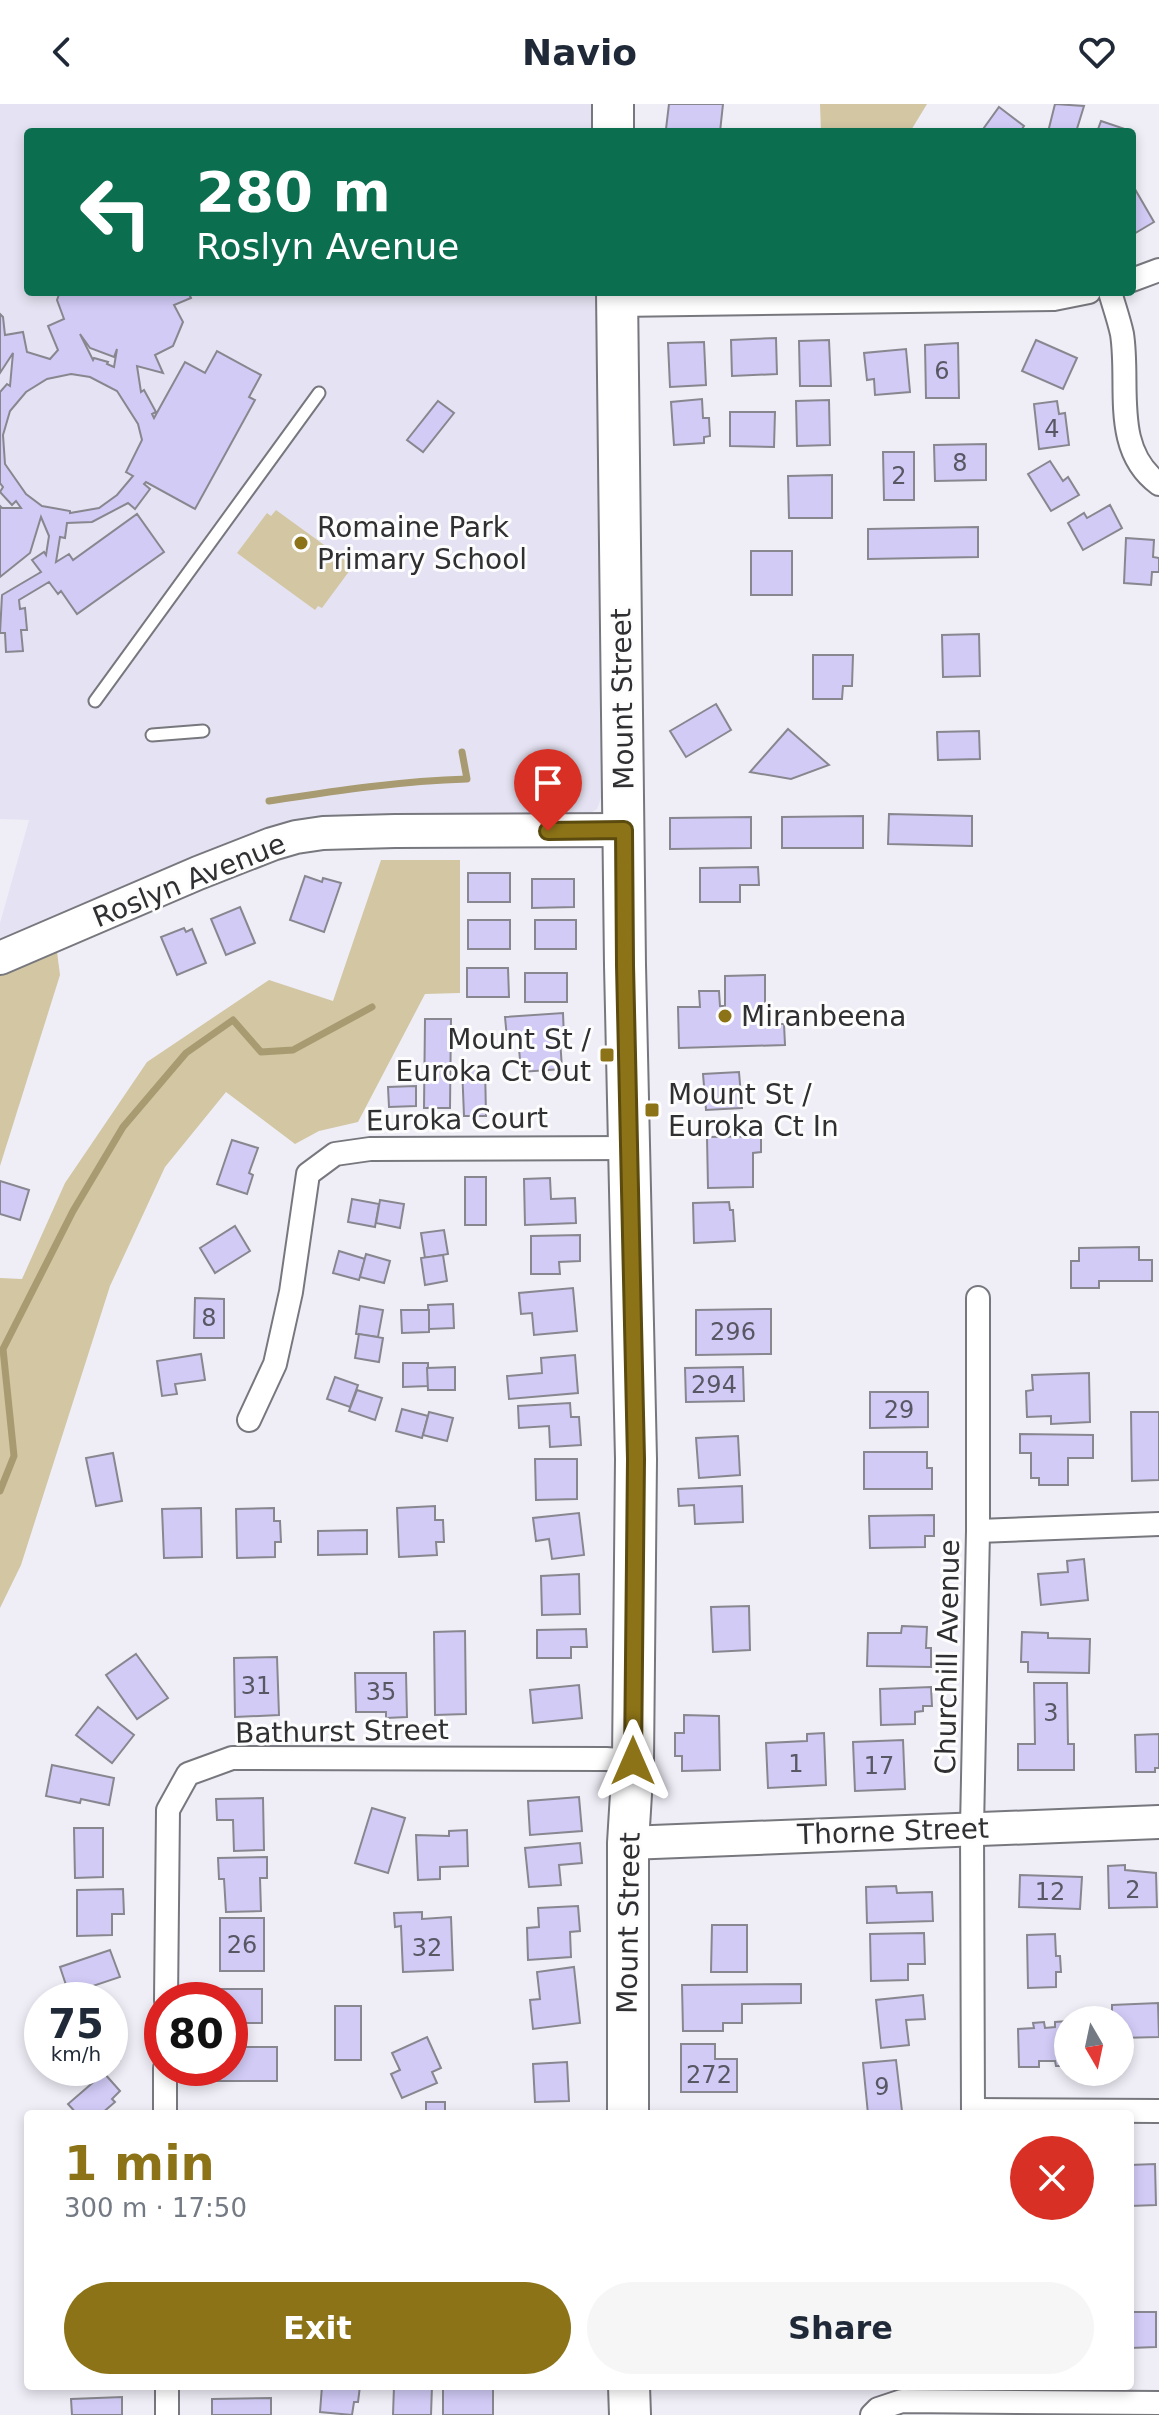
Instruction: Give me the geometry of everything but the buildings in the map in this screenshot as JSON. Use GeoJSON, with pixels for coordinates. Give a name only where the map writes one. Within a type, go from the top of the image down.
{"type":"FeatureCollection","features":[{"type":"Feature","properties":{"kind":"highway"},"geometry":{"type":"LineString","coordinates":[[613,104],[613,128]]}},
{"type":"Feature","properties":{"kind":"highway","name":"Mount Street"},"geometry":{"type":"LineString","coordinates":[[617,298],[636,1459],[633,1761],[628,1843],[628,2110]]}},
{"type":"Feature","properties":{"kind":"highway"},"geometry":{"type":"LineString","coordinates":[[629,2390],[630,2415]]}},
{"type":"Feature","properties":{"kind":"street"},"geometry":{"type":"LineString","coordinates":[[1136,279],[1159,270]]}},
{"type":"Feature","properties":{"kind":"street"},"geometry":{"type":"LineString","coordinates":[[617,298],[1053,296]]}},
{"type":"Feature","properties":{"kind":"street"},"geometry":{"type":"LineString","coordinates":[[1111,296],[1122,334],[1131,450],[1144,473],[1159,484]]}},
{"type":"Feature","properties":{"kind":"street","name":"Roslyn Avenue"},"geometry":{"type":"LineString","coordinates":[[0,958],[198,873],[296,837],[367,832],[624,830]]}},
{"type":"Feature","properties":{"kind":"street","name":"Euroka Court"},"geometry":{"type":"LineString","coordinates":[[249,1420],[275,1364],[291,1292],[308,1174],[335,1154],[370,1149],[629,1148]]}},
{"type":"Feature","properties":{"kind":"street","name":"Churchill Avenue"},"geometry":{"type":"LineString","coordinates":[[973,2110],[972,1828],[978,1531],[978,1298]]}},
{"type":"Feature","properties":{"kind":"street"},"geometry":{"type":"LineString","coordinates":[[978,1531],[1159,1524]]}},
{"type":"Feature","properties":{"kind":"street","name":"Bathurst Street"},"geometry":{"type":"LineString","coordinates":[[166,1982],[168,1810],[188,1774],[232,1758],[633,1761]]}},
{"type":"Feature","properties":{"kind":"street","name":"Thorne Street"},"geometry":{"type":"LineString","coordinates":[[628,1843],[1159,1822]]}},
{"type":"Feature","properties":{"kind":"street"},"geometry":{"type":"LineString","coordinates":[[165,2086],[165,2110]]}},
{"type":"Feature","properties":{"kind":"street"},"geometry":{"type":"LineString","coordinates":[[1134,2111],[1159,2111]]}},
{"type":"Feature","properties":{"kind":"street"},"geometry":{"type":"LineString","coordinates":[[167,2390],[167,2415]]}},
{"type":"Feature","properties":{"kind":"street"},"geometry":{"type":"LineString","coordinates":[[872,2415],[878,2409],[902,2401],[972,2393],[1159,2403]]}},
{"type":"Feature","properties":{"kind":"lane"},"geometry":{"type":"LineString","coordinates":[[95,701],[319,393]]}},
{"type":"Feature","properties":{"kind":"lane"},"geometry":{"type":"LineString","coordinates":[[152,735],[203,731]]}},
{"type":"Feature","properties":{"kind":"shaded area","name":"Romaine Park Primary School"},"geometry":{"type":"Polygon","coordinates":[[[0,104],[600,104],[600,128],[24,128],[24,296],[601,296],[603,793],[597,809],[587,815],[328,819],[0,947],[0,923],[29,820],[0,819],[0,104]]]}},
{"type":"Feature","properties":{"kind":"shaded area"},"geometry":{"type":"Polygon","coordinates":[[[820,104],[927,104],[912,128],[821,128],[820,104]]]}},
{"type":"Feature","properties":{"kind":"shaded area"},"geometry":{"type":"Polygon","coordinates":[[[276,510],[353,566],[322,608],[318,606],[315,610],[237,553],[267,513],[271,516],[276,510]]]}},
{"type":"Feature","properties":{"kind":"shaded area"},"geometry":{"type":"Polygon","coordinates":[[[381,860],[460,860],[460,993],[425,994],[358,1122],[319,1131],[295,1144],[226,1092],[165,1167],[110,1286],[21,1565],[0,1608],[0,1278],[22,1279],[65,1183],[147,1062],[269,980],[333,1001],[381,860]]]}},
{"type":"Feature","properties":{"kind":"shaded area"},"geometry":{"type":"Polygon","coordinates":[[[55,936],[60,975],[0,1166],[0,958],[55,936]]]}},
{"type":"Feature","properties":{"kind":"waterway"},"geometry":{"type":"LineString","coordinates":[[269,801],[392,784],[467,779],[462,752]]}},
{"type":"Feature","properties":{"kind":"waterway"},"geometry":{"type":"LineString","coordinates":[[0,1491],[14,1456],[3,1349],[73,1211],[123,1127],[186,1053],[233,1020],[261,1052],[293,1050],[372,1007]]}},
{"type":"Feature","properties":{"kind":"place","name":"Romaine Park Primary School"},"geometry":{"type":"Point","coordinates":[301,543]}},
{"type":"Feature","properties":{"kind":"place","name":"Miranbeena"},"geometry":{"type":"Point","coordinates":[725,1016]}},
{"type":"Feature","properties":{"kind":"place","name":"Mount St / Euroka Ct Out"},"geometry":{"type":"Point","coordinates":[607,1055]}},
{"type":"Feature","properties":{"kind":"place","name":"Mount St / Euroka Ct In"},"geometry":{"type":"Point","coordinates":[652,1110]}},
{"type":"Feature","properties":{"kind":"route"},"geometry":{"type":"LineString","coordinates":[[548,831],[624,830],[636,1459],[633,1761]]}}]}
